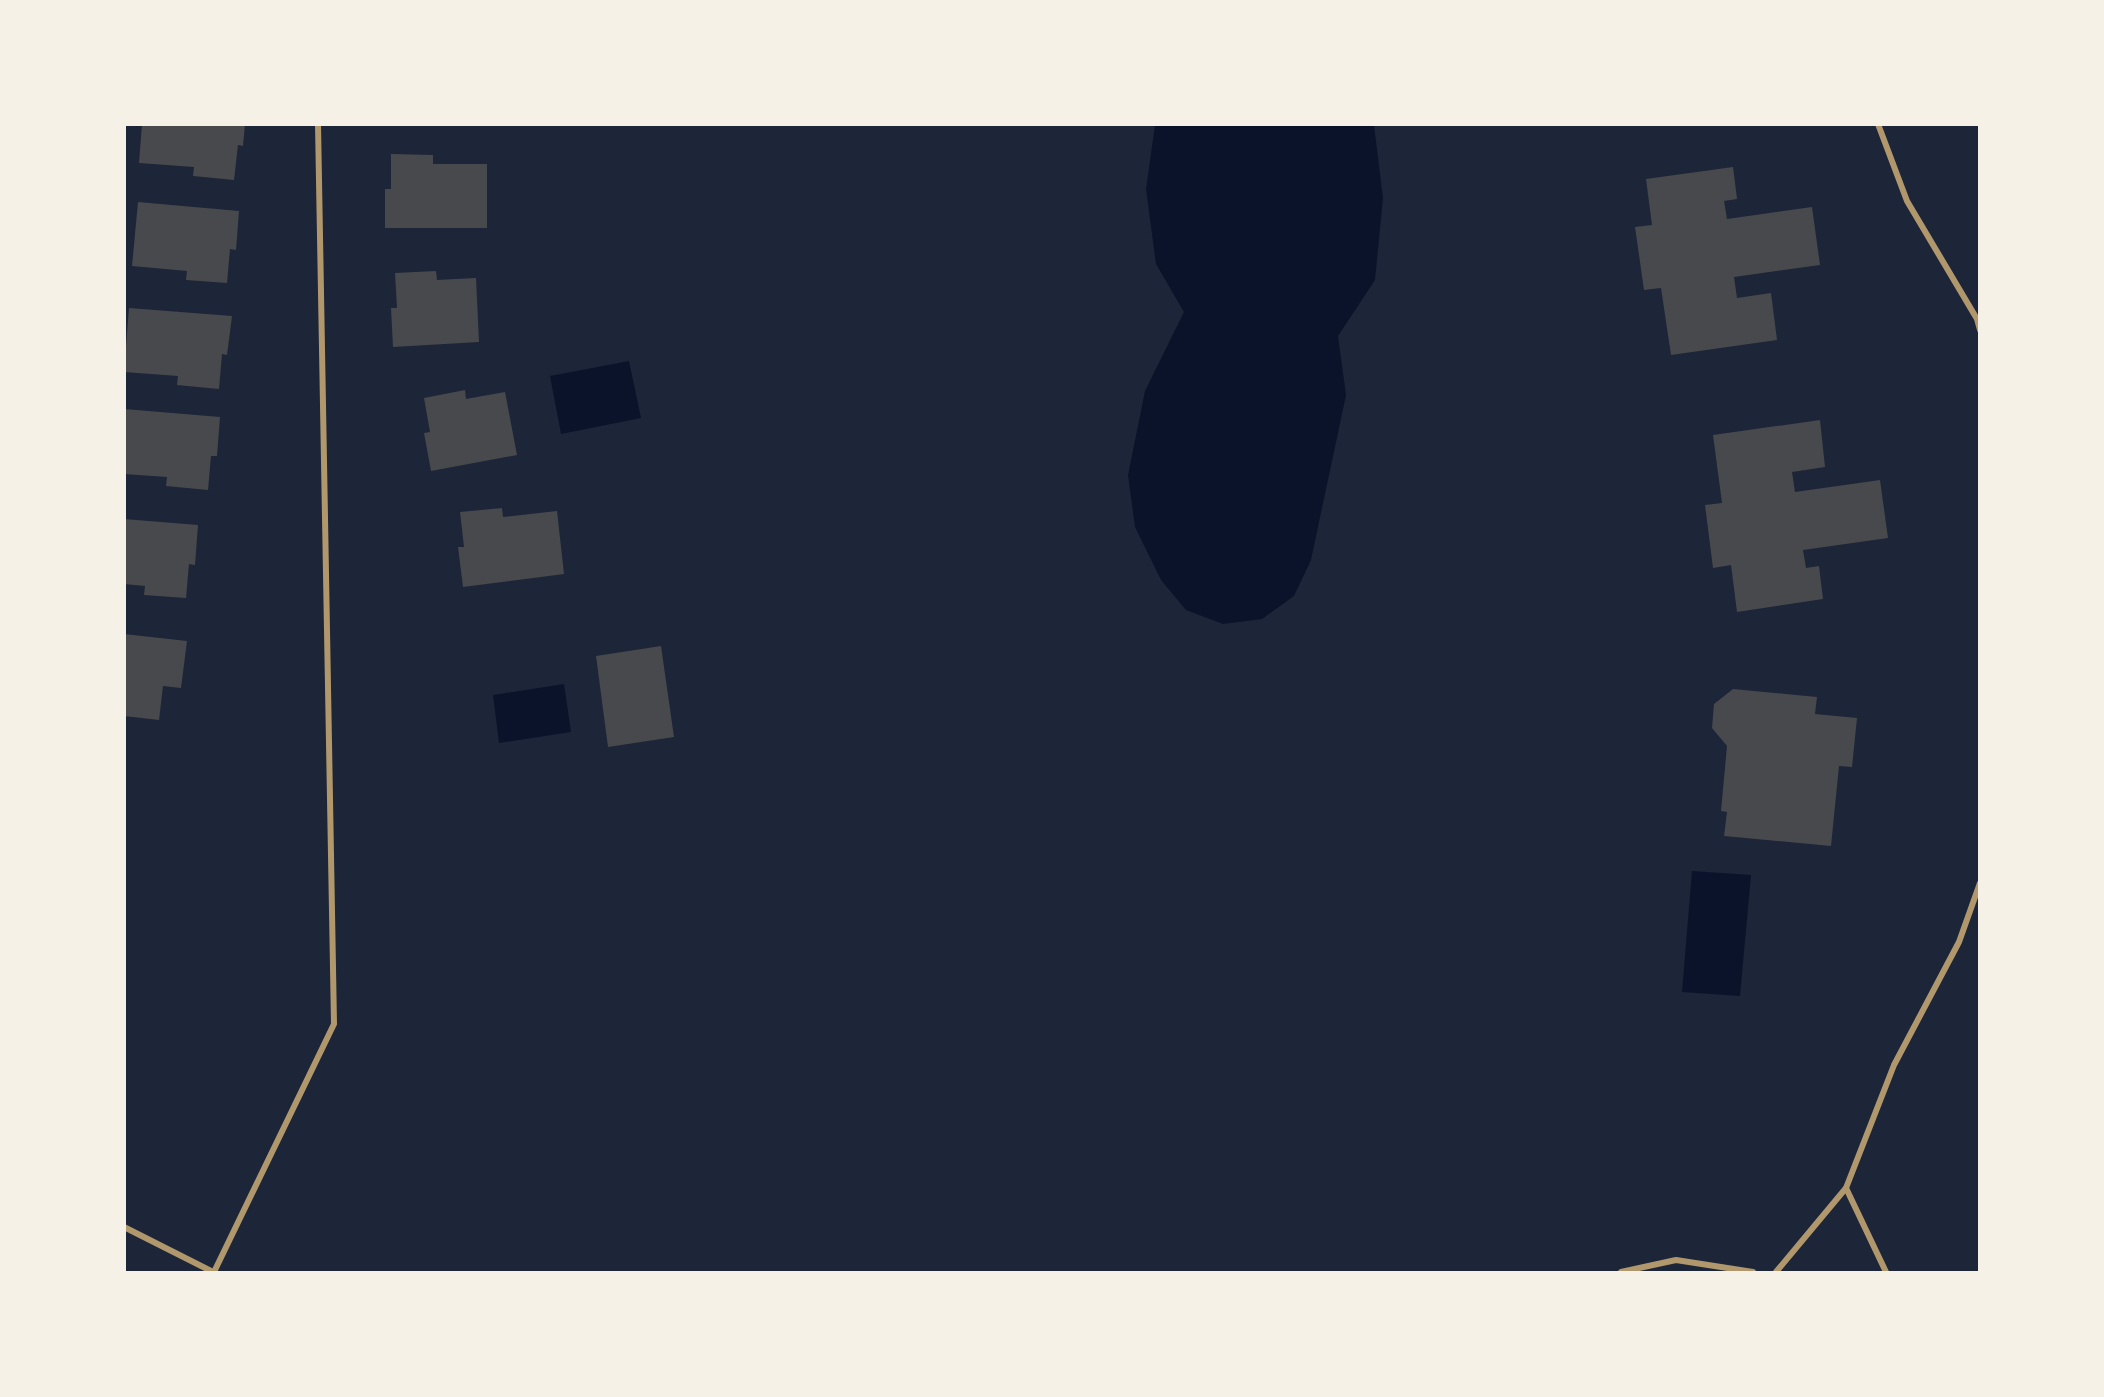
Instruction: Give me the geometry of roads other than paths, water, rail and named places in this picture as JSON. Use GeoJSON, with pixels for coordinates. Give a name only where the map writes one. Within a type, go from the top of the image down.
{"type":"FeatureCollection","features":[{"type":"Feature","properties":{"kind":"street"},"geometry":{"type":"LineString","coordinates":[[124,1227],[213,1272],[334,1024],[318,124]]}},
{"type":"Feature","properties":{"kind":"street"},"geometry":{"type":"LineString","coordinates":[[1878,124],[1907,201],[1977,319],[1980,330]]}},
{"type":"Feature","properties":{"kind":"street"},"geometry":{"type":"LineString","coordinates":[[1776,1272],[1846,1188],[1894,1065],[1959,942],[1980,883]]}},
{"type":"Feature","properties":{"kind":"street"},"geometry":{"type":"LineString","coordinates":[[1846,1188],[1886,1272]]}},
{"type":"Feature","properties":{"kind":"street"},"geometry":{"type":"LineString","coordinates":[[1621,1272],[1676,1260],[1754,1272]]}}]}
